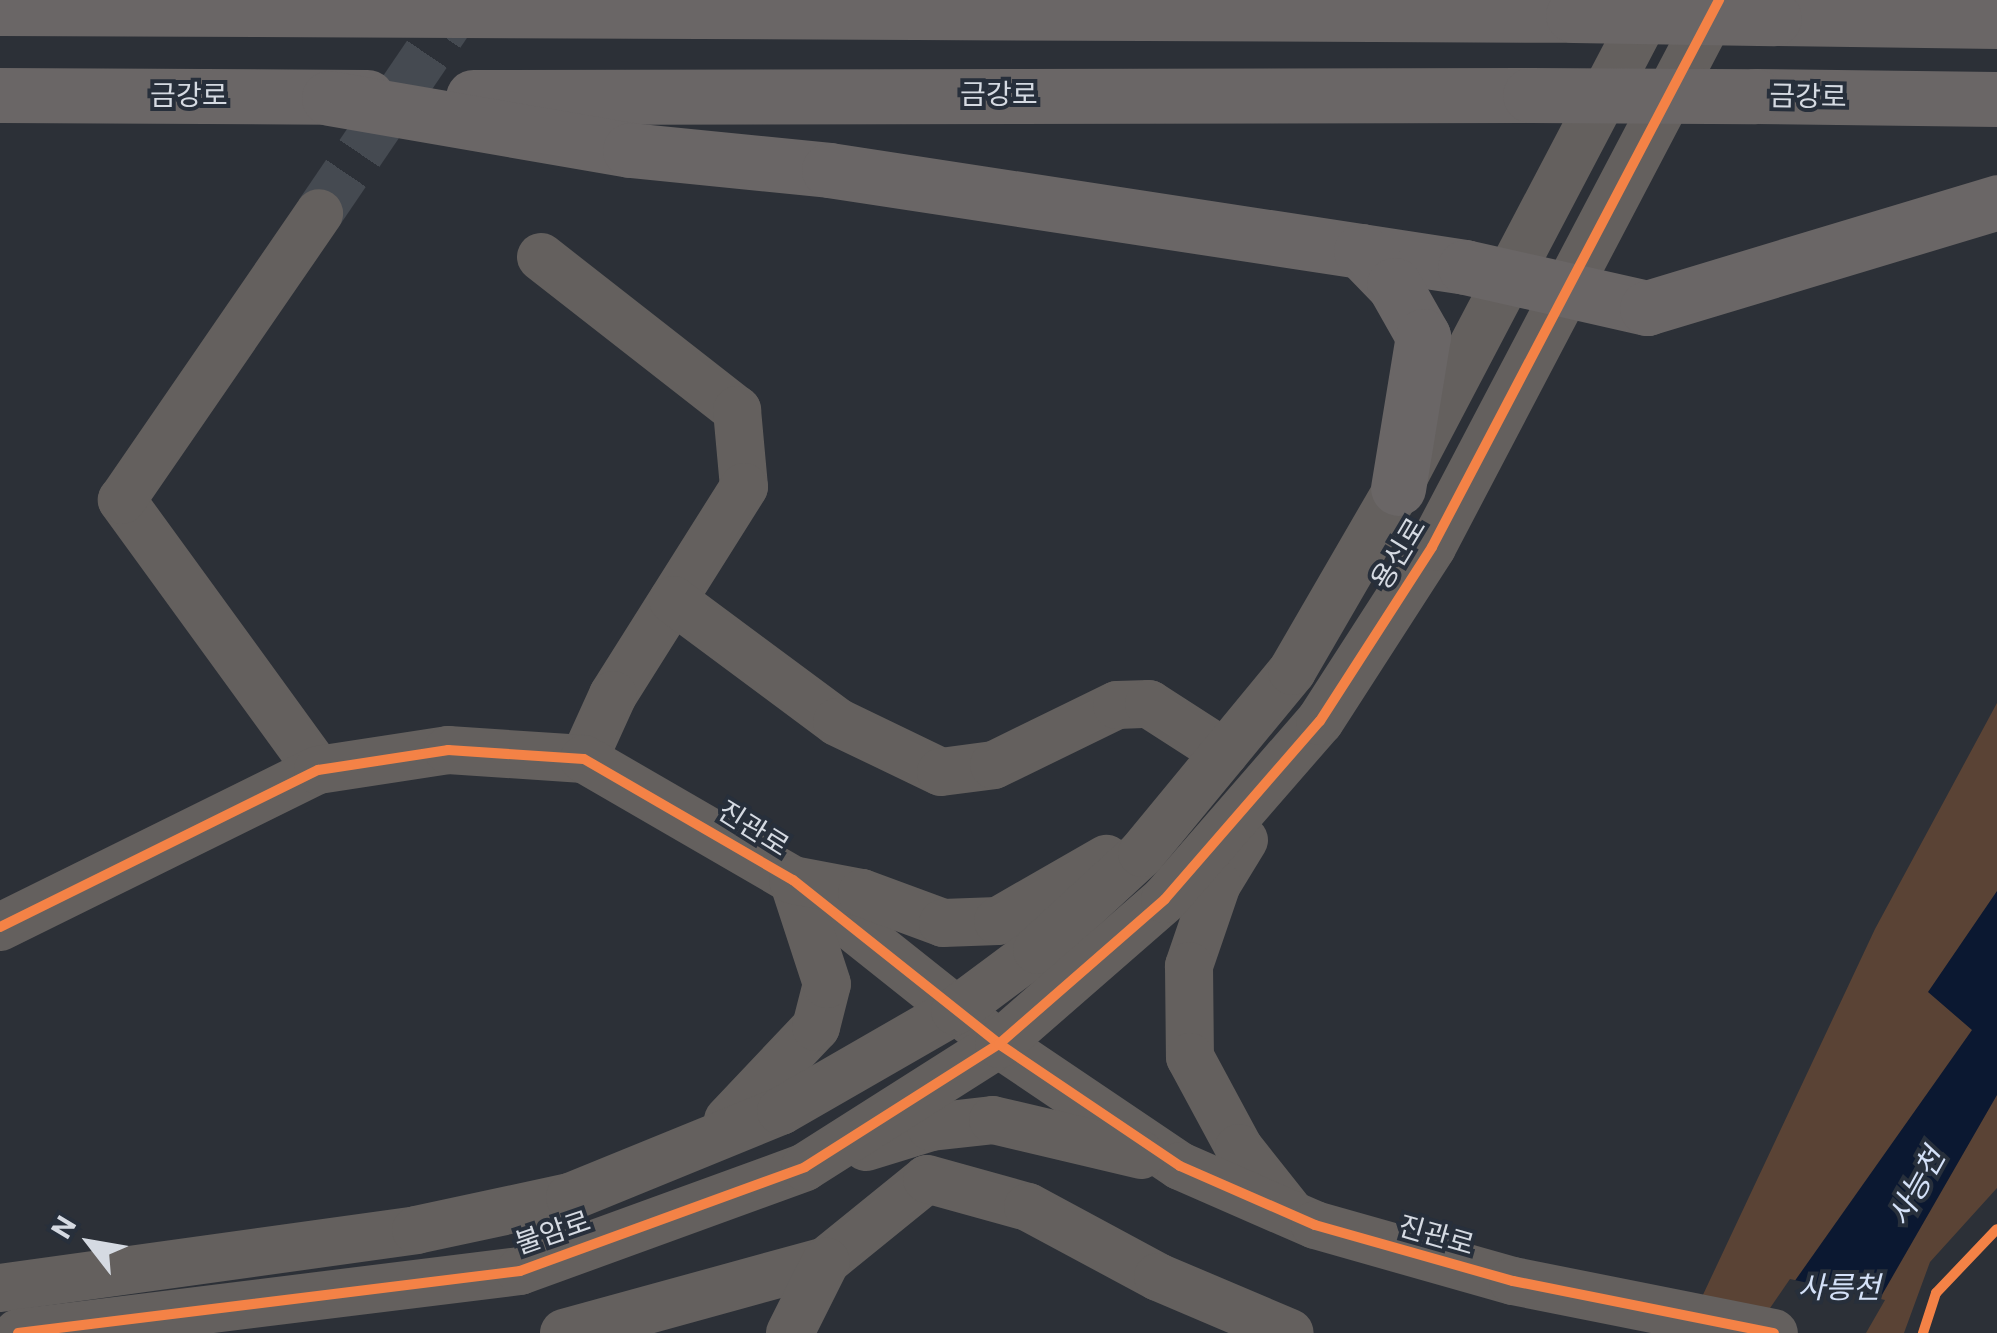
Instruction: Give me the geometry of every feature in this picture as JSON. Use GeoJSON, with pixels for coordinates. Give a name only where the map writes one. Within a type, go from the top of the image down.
{"type":"FeatureCollection","features":[{"type":"Feature","properties":{"kind":"highway"},"geometry":{"type":"LineString","coordinates":[[612,8],[665,0]]}},
{"type":"Feature","properties":{"kind":"highway"},"geometry":{"type":"LineString","coordinates":[[0,8],[612,8],[766,15],[1573,15],[1997,21]]}},
{"type":"Feature","properties":{"kind":"highway","name":"금강로"},"geometry":{"type":"LineString","coordinates":[[0,95],[1997,99]]}},
{"type":"Feature","properties":{"kind":"highway"},"geometry":{"type":"LineString","coordinates":[[329,98],[630,150],[829,170],[1361,252],[1507,276],[1566,294],[1647,308],[1997,202]]}},
{"type":"Feature","properties":{"kind":"highway"},"geometry":{"type":"LineString","coordinates":[[1361,252],[1394,284],[1422,336],[1398,488]]}},
{"type":"Feature","properties":{"kind":"street"},"geometry":{"type":"LineString","coordinates":[[704,1143],[816,1027],[827,984],[793,880],[862,893],[943,923],[998,921],[1081,876],[1184,802],[1225,753],[1292,671],[1398,488],[1654,0]]}},
{"type":"Feature","properties":{"kind":"street","name":"용신로"},"geometry":{"type":"LineString","coordinates":[[999,1044],[1165,899],[1320,721],[1432,547],[1719,0]]}},
{"type":"Feature","properties":{"kind":"street"},"geometry":{"type":"LineString","coordinates":[[318,770],[122,500],[319,213]]}},
{"type":"Feature","properties":{"kind":"street"},"geometry":{"type":"LineString","coordinates":[[540,257],[737,410],[744,487],[613,696],[584,759]]}},
{"type":"Feature","properties":{"kind":"street"},"geometry":{"type":"LineString","coordinates":[[673,600],[837,722],[941,772],[994,765],[1117,705],[1148,704],[1225,753]]}},
{"type":"Feature","properties":{"kind":"street"},"geometry":{"type":"LineString","coordinates":[[1291,1214],[1239,1148],[1190,1057],[1189,966],[1217,884],[1320,721]]}},
{"type":"Feature","properties":{"kind":"street","name":"진관로"},"geometry":{"type":"LineString","coordinates":[[0,927],[318,770],[448,750],[584,759],[793,880],[999,1044],[1180,1166],[1291,1214],[1513,1282],[1774,1333]]}},
{"type":"Feature","properties":{"kind":"street","name":"불암로"},"geometry":{"type":"LineString","coordinates":[[0,1288],[485,1218],[570,1197],[704,1143],[781,1111],[955,1011],[1037,950],[1142,853],[1184,802]]}},
{"type":"Feature","properties":{"kind":"street","name":"불암로"},"geometry":{"type":"LineString","coordinates":[[18,1333],[520,1271],[806,1166],[999,1044]]}},
{"type":"Feature","properties":{"kind":"street"},"geometry":{"type":"LineString","coordinates":[[806,1166],[930,1127],[992,1120],[1180,1166]]}},
{"type":"Feature","properties":{"kind":"street"},"geometry":{"type":"LineString","coordinates":[[790,1333],[826,1262],[927,1179],[1028,1207],[1158,1277],[1290,1333]]}},
{"type":"Feature","properties":{"kind":"street"},"geometry":{"type":"LineString","coordinates":[[564,1333],[826,1262]]}},
{"type":"Feature","properties":{"kind":"shaded area"},"geometry":{"type":"Polygon","coordinates":[[[1997,703],[1997,1188],[1930,1262],[1904,1333],[1685,1333],[1875,929],[1997,703]]]}},
{"type":"Feature","properties":{"kind":"water","name":"사릉천"},"geometry":{"type":"Polygon","coordinates":[[[1997,891],[1997,1095],[1860,1333],[1758,1333],[1972,1030],[1928,992],[1997,891]]]}},
{"type":"Feature","properties":{"kind":"pier"},"geometry":{"type":"Polygon","coordinates":[[[1790,1279],[1885,1300],[1866,1333],[1753,1333],[1790,1279]]]}},
{"type":"Feature","properties":{"kind":"tunnel"},"geometry":{"type":"LineString","coordinates":[[319,213],[464,0]]}},
{"type":"Feature","properties":{"kind":"cycle path"},"geometry":{"type":"LineString","coordinates":[[18,1333],[520,1271],[805,1167],[999,1044],[1165,899],[1320,721],[1432,547],[1719,0]]}},
{"type":"Feature","properties":{"kind":"cycle path"},"geometry":{"type":"LineString","coordinates":[[0,927],[318,770],[448,750],[584,759],[793,880],[999,1044],[1180,1166],[1315,1225],[1513,1281],[1774,1333]]}},
{"type":"Feature","properties":{"kind":"cycle path"},"geometry":{"type":"LineString","coordinates":[[1923,1333],[1936,1293],[1997,1229]]}},
{"type":"Feature","properties":{"kind":"water label","name":"사능천"},"geometry":{"type":"Point","coordinates":[1917,1187]}}]}
